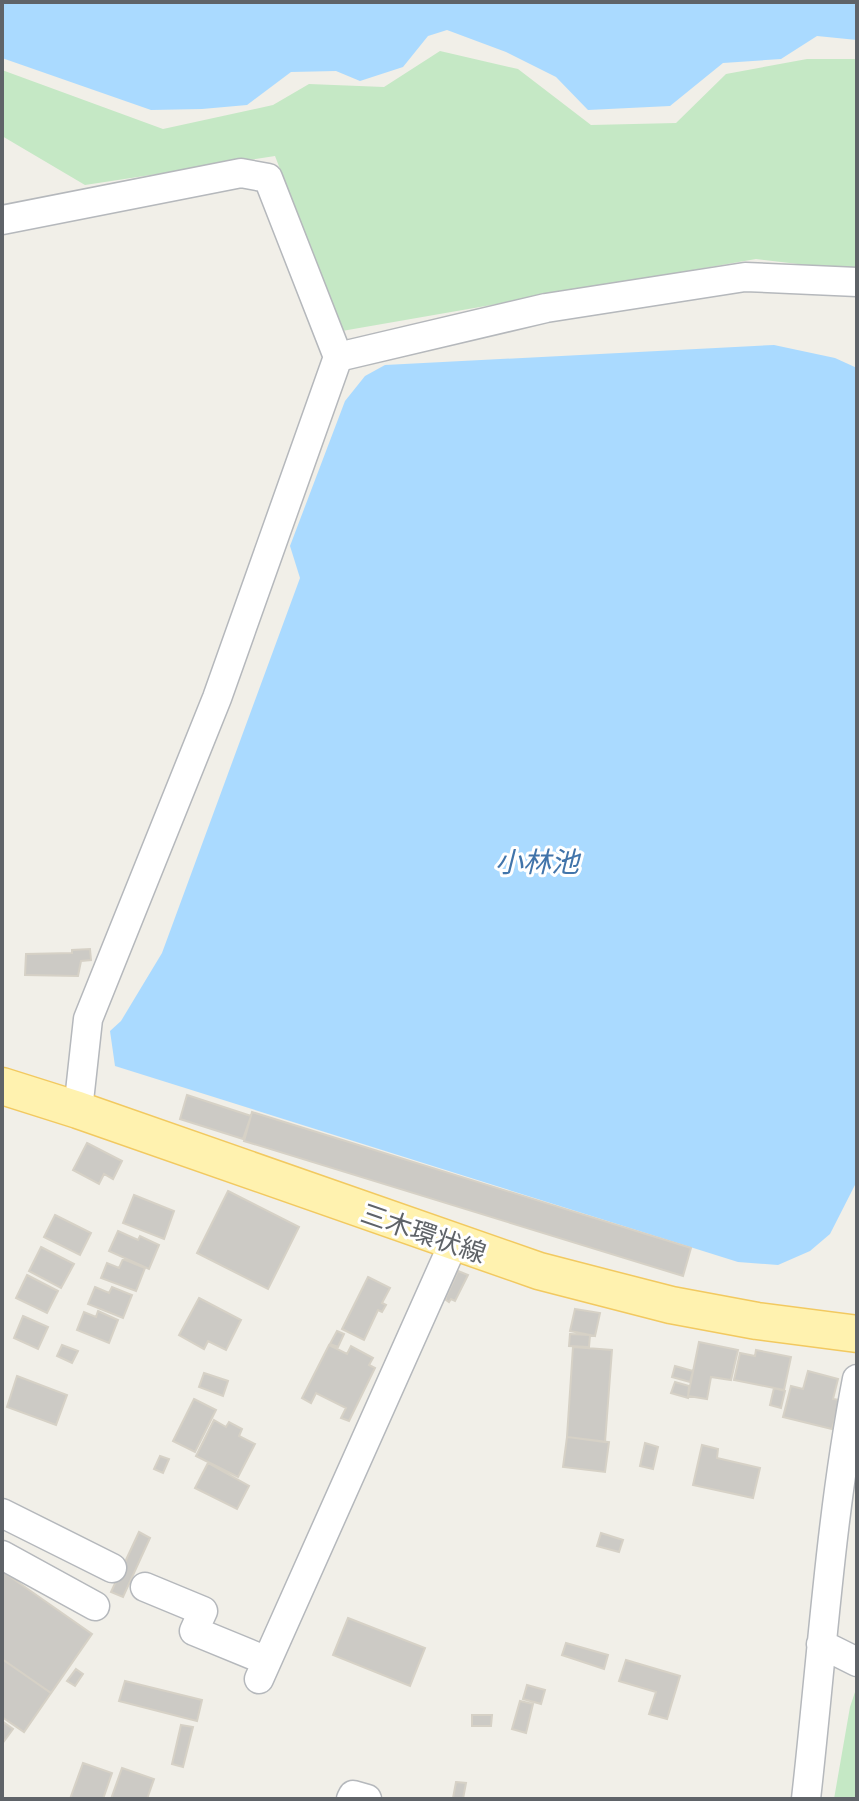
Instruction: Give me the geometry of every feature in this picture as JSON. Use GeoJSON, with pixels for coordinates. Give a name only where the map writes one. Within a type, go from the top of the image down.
{"type":"FeatureCollection","features":[{"type":"Feature","properties":{"kind":"main road","name":"三木環状線"},"geometry":{"type":"LineString","coordinates":[[2,1086],[539,1271],[671,1305],[757,1321],[857,1334]]}},
{"type":"Feature","properties":{"kind":"street"},"geometry":{"type":"LineString","coordinates":[[2,220],[241,173],[268,178],[338,357],[217,698],[88,1019],[78,1110]]}},
{"type":"Feature","properties":{"kind":"street"},"geometry":{"type":"LineString","coordinates":[[338,357],[546,308],[745,277],[857,282]]}},
{"type":"Feature","properties":{"kind":"street"},"geometry":{"type":"LineString","coordinates":[[145,1587],[203,1611],[194,1631],[263,1670],[454,1242]]}},
{"type":"Feature","properties":{"kind":"street"},"geometry":{"type":"LineString","coordinates":[[806,1799],[834,1518],[857,1379]]}},
{"type":"Feature","properties":{"kind":"street"},"geometry":{"type":"LineString","coordinates":[[2,1513],[112,1568]]}},
{"type":"Feature","properties":{"kind":"street"},"geometry":{"type":"LineString","coordinates":[[2,1555],[95,1606]]}},
{"type":"Feature","properties":{"kind":"street"},"geometry":{"type":"LineString","coordinates":[[821,1644],[857,1662]]}},
{"type":"Feature","properties":{"kind":"street"},"geometry":{"type":"LineString","coordinates":[[351,1799],[353,1795],[367,1799]]}},
{"type":"Feature","properties":{"kind":"green space"},"geometry":{"type":"Polygon","coordinates":[[[440,51],[518,69],[591,125],[676,123],[726,74],[807,59],[857,59],[857,271],[756,259],[342,331],[275,156],[85,185],[2,136],[2,70],[163,129],[273,105],[309,84],[384,87],[440,51]]]}},
{"type":"Feature","properties":{"kind":"green space"},"geometry":{"type":"Polygon","coordinates":[[[857,1686],[857,1799],[834,1799],[850,1707],[857,1686]]]}},
{"type":"Feature","properties":{"kind":"water"},"geometry":{"type":"Polygon","coordinates":[[[2,2],[857,2],[857,40],[817,36],[781,59],[723,63],[670,106],[588,110],[556,77],[506,52],[447,30],[428,36],[403,67],[360,81],[336,71],[291,72],[247,105],[151,110],[2,58],[2,2]]]}},
{"type":"Feature","properties":{"kind":"water","name":"小林池"},"geometry":{"type":"Polygon","coordinates":[[[774,345],[835,358],[857,368],[857,1181],[830,1234],[810,1251],[778,1265],[738,1262],[115,1066],[110,1031],[121,1021],[162,953],[300,578],[290,546],[345,401],[365,376],[385,365],[774,345]]]}},
{"type":"Feature","properties":{"kind":"building"},"geometry":{"type":"Polygon","coordinates":[[[90,949],[91,960],[81,961],[78,976],[25,975],[26,954],[72,953],[72,950],[90,949]]]}},
{"type":"Feature","properties":{"kind":"building"},"geometry":{"type":"Polygon","coordinates":[[[187,1095],[251,1116],[243,1139],[180,1119],[187,1095]]]}},
{"type":"Feature","properties":{"kind":"building"},"geometry":{"type":"Polygon","coordinates":[[[252,1112],[691,1248],[683,1276],[244,1141],[252,1112]]]}},
{"type":"Feature","properties":{"kind":"building"},"geometry":{"type":"Polygon","coordinates":[[[87,1143],[122,1161],[113,1179],[104,1174],[99,1184],[73,1170],[87,1143]]]}},
{"type":"Feature","properties":{"kind":"building"},"geometry":{"type":"Polygon","coordinates":[[[228,1191],[299,1227],[268,1289],[197,1253],[228,1191]]]}},
{"type":"Feature","properties":{"kind":"building"},"geometry":{"type":"Polygon","coordinates":[[[134,1195],[174,1211],[164,1239],[123,1223],[134,1195]]]}},
{"type":"Feature","properties":{"kind":"building"},"geometry":{"type":"Polygon","coordinates":[[[55,1215],[91,1233],[80,1255],[44,1237],[55,1215]]]}},
{"type":"Feature","properties":{"kind":"building"},"geometry":{"type":"Polygon","coordinates":[[[118,1231],[159,1245],[149,1269],[109,1251],[118,1231]]]}},
{"type":"Feature","properties":{"kind":"building"},"geometry":{"type":"Polygon","coordinates":[[[41,1247],[74,1264],[61,1288],[29,1271],[41,1247]]]}},
{"type":"Feature","properties":{"kind":"building"},"geometry":{"type":"Polygon","coordinates":[[[123,1259],[145,1268],[136,1291],[101,1278],[107,1263],[119,1268],[123,1259]]]}},
{"type":"Feature","properties":{"kind":"building"},"geometry":{"type":"Polygon","coordinates":[[[458,1271],[468,1275],[455,1301],[451,1299],[449,1302],[446,1297],[458,1271]]]}},
{"type":"Feature","properties":{"kind":"building"},"geometry":{"type":"Polygon","coordinates":[[[27,1275],[58,1291],[47,1313],[16,1298],[27,1275]]]}},
{"type":"Feature","properties":{"kind":"building"},"geometry":{"type":"Polygon","coordinates":[[[368,1277],[390,1288],[382,1303],[386,1305],[382,1312],[378,1310],[364,1340],[342,1329],[368,1277]]]}},
{"type":"Feature","properties":{"kind":"building"},"geometry":{"type":"Polygon","coordinates":[[[95,1287],[109,1293],[112,1287],[132,1295],[123,1318],[88,1304],[95,1287]]]}},
{"type":"Feature","properties":{"kind":"building"},"geometry":{"type":"Polygon","coordinates":[[[199,1298],[241,1320],[226,1350],[208,1341],[204,1349],[179,1335],[199,1298]]]}},
{"type":"Feature","properties":{"kind":"building"},"geometry":{"type":"Polygon","coordinates":[[[575,1309],[600,1313],[595,1336],[570,1331],[575,1309]]]}},
{"type":"Feature","properties":{"kind":"building"},"geometry":{"type":"Polygon","coordinates":[[[98,1311],[118,1320],[109,1343],[77,1330],[84,1312],[96,1317],[98,1311]]]}},
{"type":"Feature","properties":{"kind":"building"},"geometry":{"type":"Polygon","coordinates":[[[23,1316],[48,1327],[38,1349],[14,1338],[23,1316]]]}},
{"type":"Feature","properties":{"kind":"building"},"geometry":{"type":"Polygon","coordinates":[[[337,1331],[344,1334],[338,1347],[330,1344],[337,1331]]]}},
{"type":"Feature","properties":{"kind":"building"},"geometry":{"type":"Polygon","coordinates":[[[570,1334],[590,1335],[589,1347],[569,1346],[570,1334]]]}},
{"type":"Feature","properties":{"kind":"building"},"geometry":{"type":"Polygon","coordinates":[[[699,1342],[738,1350],[731,1380],[711,1377],[707,1399],[688,1396],[699,1342]]]}},
{"type":"Feature","properties":{"kind":"building"},"geometry":{"type":"Polygon","coordinates":[[[62,1345],[78,1351],[72,1363],[57,1356],[62,1345]]]}},
{"type":"Feature","properties":{"kind":"building"},"geometry":{"type":"Polygon","coordinates":[[[329,1345],[347,1354],[351,1346],[373,1358],[369,1365],[375,1368],[349,1421],[341,1418],[346,1408],[316,1393],[311,1403],[302,1398],[329,1345]]]}},
{"type":"Feature","properties":{"kind":"building"},"geometry":{"type":"Polygon","coordinates":[[[573,1347],[612,1350],[605,1442],[567,1437],[573,1347]]]}},
{"type":"Feature","properties":{"kind":"building"},"geometry":{"type":"Polygon","coordinates":[[[756,1350],[791,1357],[784,1390],[734,1380],[740,1353],[755,1356],[756,1350]]]}},
{"type":"Feature","properties":{"kind":"building"},"geometry":{"type":"Polygon","coordinates":[[[675,1366],[693,1371],[690,1382],[672,1377],[675,1366]]]}},
{"type":"Feature","properties":{"kind":"building"},"geometry":{"type":"Polygon","coordinates":[[[808,1371],[838,1379],[833,1399],[840,1400],[832,1429],[783,1417],[791,1386],[803,1389],[808,1371]]]}},
{"type":"Feature","properties":{"kind":"building"},"geometry":{"type":"Polygon","coordinates":[[[204,1373],[228,1381],[223,1396],[199,1387],[204,1373]]]}},
{"type":"Feature","properties":{"kind":"building"},"geometry":{"type":"Polygon","coordinates":[[[17,1376],[67,1395],[56,1425],[7,1407],[17,1376]]]}},
{"type":"Feature","properties":{"kind":"building"},"geometry":{"type":"Polygon","coordinates":[[[675,1382],[689,1386],[688,1398],[671,1393],[675,1382]]]}},
{"type":"Feature","properties":{"kind":"building"},"geometry":{"type":"Polygon","coordinates":[[[774,1388],[785,1391],[781,1408],[770,1405],[774,1388]]]}},
{"type":"Feature","properties":{"kind":"building"},"geometry":{"type":"Polygon","coordinates":[[[194,1399],[216,1410],[195,1452],[173,1441],[194,1399]]]}},
{"type":"Feature","properties":{"kind":"building"},"geometry":{"type":"Polygon","coordinates":[[[214,1420],[226,1427],[229,1422],[242,1429],[239,1436],[255,1444],[238,1477],[196,1456],[214,1420]]]}},
{"type":"Feature","properties":{"kind":"building"},"geometry":{"type":"Polygon","coordinates":[[[567,1437],[609,1442],[605,1472],[563,1467],[567,1437]]]}},
{"type":"Feature","properties":{"kind":"building"},"geometry":{"type":"Polygon","coordinates":[[[645,1443],[658,1447],[653,1469],[640,1466],[645,1443]]]}},
{"type":"Feature","properties":{"kind":"building"},"geometry":{"type":"Polygon","coordinates":[[[702,1445],[718,1449],[717,1458],[760,1468],[753,1498],[693,1485],[702,1445]]]}},
{"type":"Feature","properties":{"kind":"building"},"geometry":{"type":"Polygon","coordinates":[[[160,1456],[169,1459],[163,1473],[154,1469],[160,1456]]]}},
{"type":"Feature","properties":{"kind":"building"},"geometry":{"type":"Polygon","coordinates":[[[208,1463],[249,1486],[237,1509],[195,1488],[208,1463]]]}},
{"type":"Feature","properties":{"kind":"building"},"geometry":{"type":"Polygon","coordinates":[[[139,1532],[150,1538],[123,1597],[111,1592],[139,1532]]]}},
{"type":"Feature","properties":{"kind":"building"},"geometry":{"type":"Polygon","coordinates":[[[601,1533],[623,1540],[619,1552],[597,1546],[601,1533]]]}},
{"type":"Feature","properties":{"kind":"building"},"geometry":{"type":"Polygon","coordinates":[[[2,1571],[92,1634],[51,1693],[2,1659],[2,1571]]]}},
{"type":"Feature","properties":{"kind":"building"},"geometry":{"type":"Polygon","coordinates":[[[348,1618],[425,1648],[410,1686],[333,1655],[348,1618]]]}},
{"type":"Feature","properties":{"kind":"building"},"geometry":{"type":"Polygon","coordinates":[[[566,1643],[608,1655],[604,1669],[562,1655],[566,1643]]]}},
{"type":"Feature","properties":{"kind":"building"},"geometry":{"type":"Polygon","coordinates":[[[2,1659],[51,1693],[24,1732],[2,1717],[2,1659]]]}},
{"type":"Feature","properties":{"kind":"building"},"geometry":{"type":"Polygon","coordinates":[[[626,1660],[680,1676],[667,1719],[649,1714],[656,1692],[619,1681],[626,1660]]]}},
{"type":"Feature","properties":{"kind":"building"},"geometry":{"type":"Polygon","coordinates":[[[76,1669],[83,1674],[75,1686],[67,1681],[76,1669]]]}},
{"type":"Feature","properties":{"kind":"building"},"geometry":{"type":"Polygon","coordinates":[[[125,1681],[202,1700],[197,1721],[119,1701],[125,1681]]]}},
{"type":"Feature","properties":{"kind":"building"},"geometry":{"type":"Polygon","coordinates":[[[527,1685],[545,1690],[541,1704],[523,1699],[527,1685]]]}},
{"type":"Feature","properties":{"kind":"building"},"geometry":{"type":"Polygon","coordinates":[[[520,1701],[533,1704],[526,1733],[512,1729],[520,1701]]]}},
{"type":"Feature","properties":{"kind":"building"},"geometry":{"type":"Polygon","coordinates":[[[472,1715],[492,1715],[491,1726],[472,1726],[472,1715]]]}},
{"type":"Feature","properties":{"kind":"building"},"geometry":{"type":"Polygon","coordinates":[[[2,1721],[13,1729],[2,1744],[2,1721]]]}},
{"type":"Feature","properties":{"kind":"building"},"geometry":{"type":"Polygon","coordinates":[[[181,1725],[193,1727],[183,1767],[172,1764],[181,1725]]]}},
{"type":"Feature","properties":{"kind":"building"},"geometry":{"type":"Polygon","coordinates":[[[83,1763],[112,1773],[103,1799],[70,1799],[83,1763]]]}},
{"type":"Feature","properties":{"kind":"building"},"geometry":{"type":"Polygon","coordinates":[[[122,1768],[154,1779],[147,1799],[111,1799],[122,1768]]]}},
{"type":"Feature","properties":{"kind":"building"},"geometry":{"type":"Polygon","coordinates":[[[456,1782],[466,1783],[463,1799],[453,1798],[456,1782]]]}}]}
